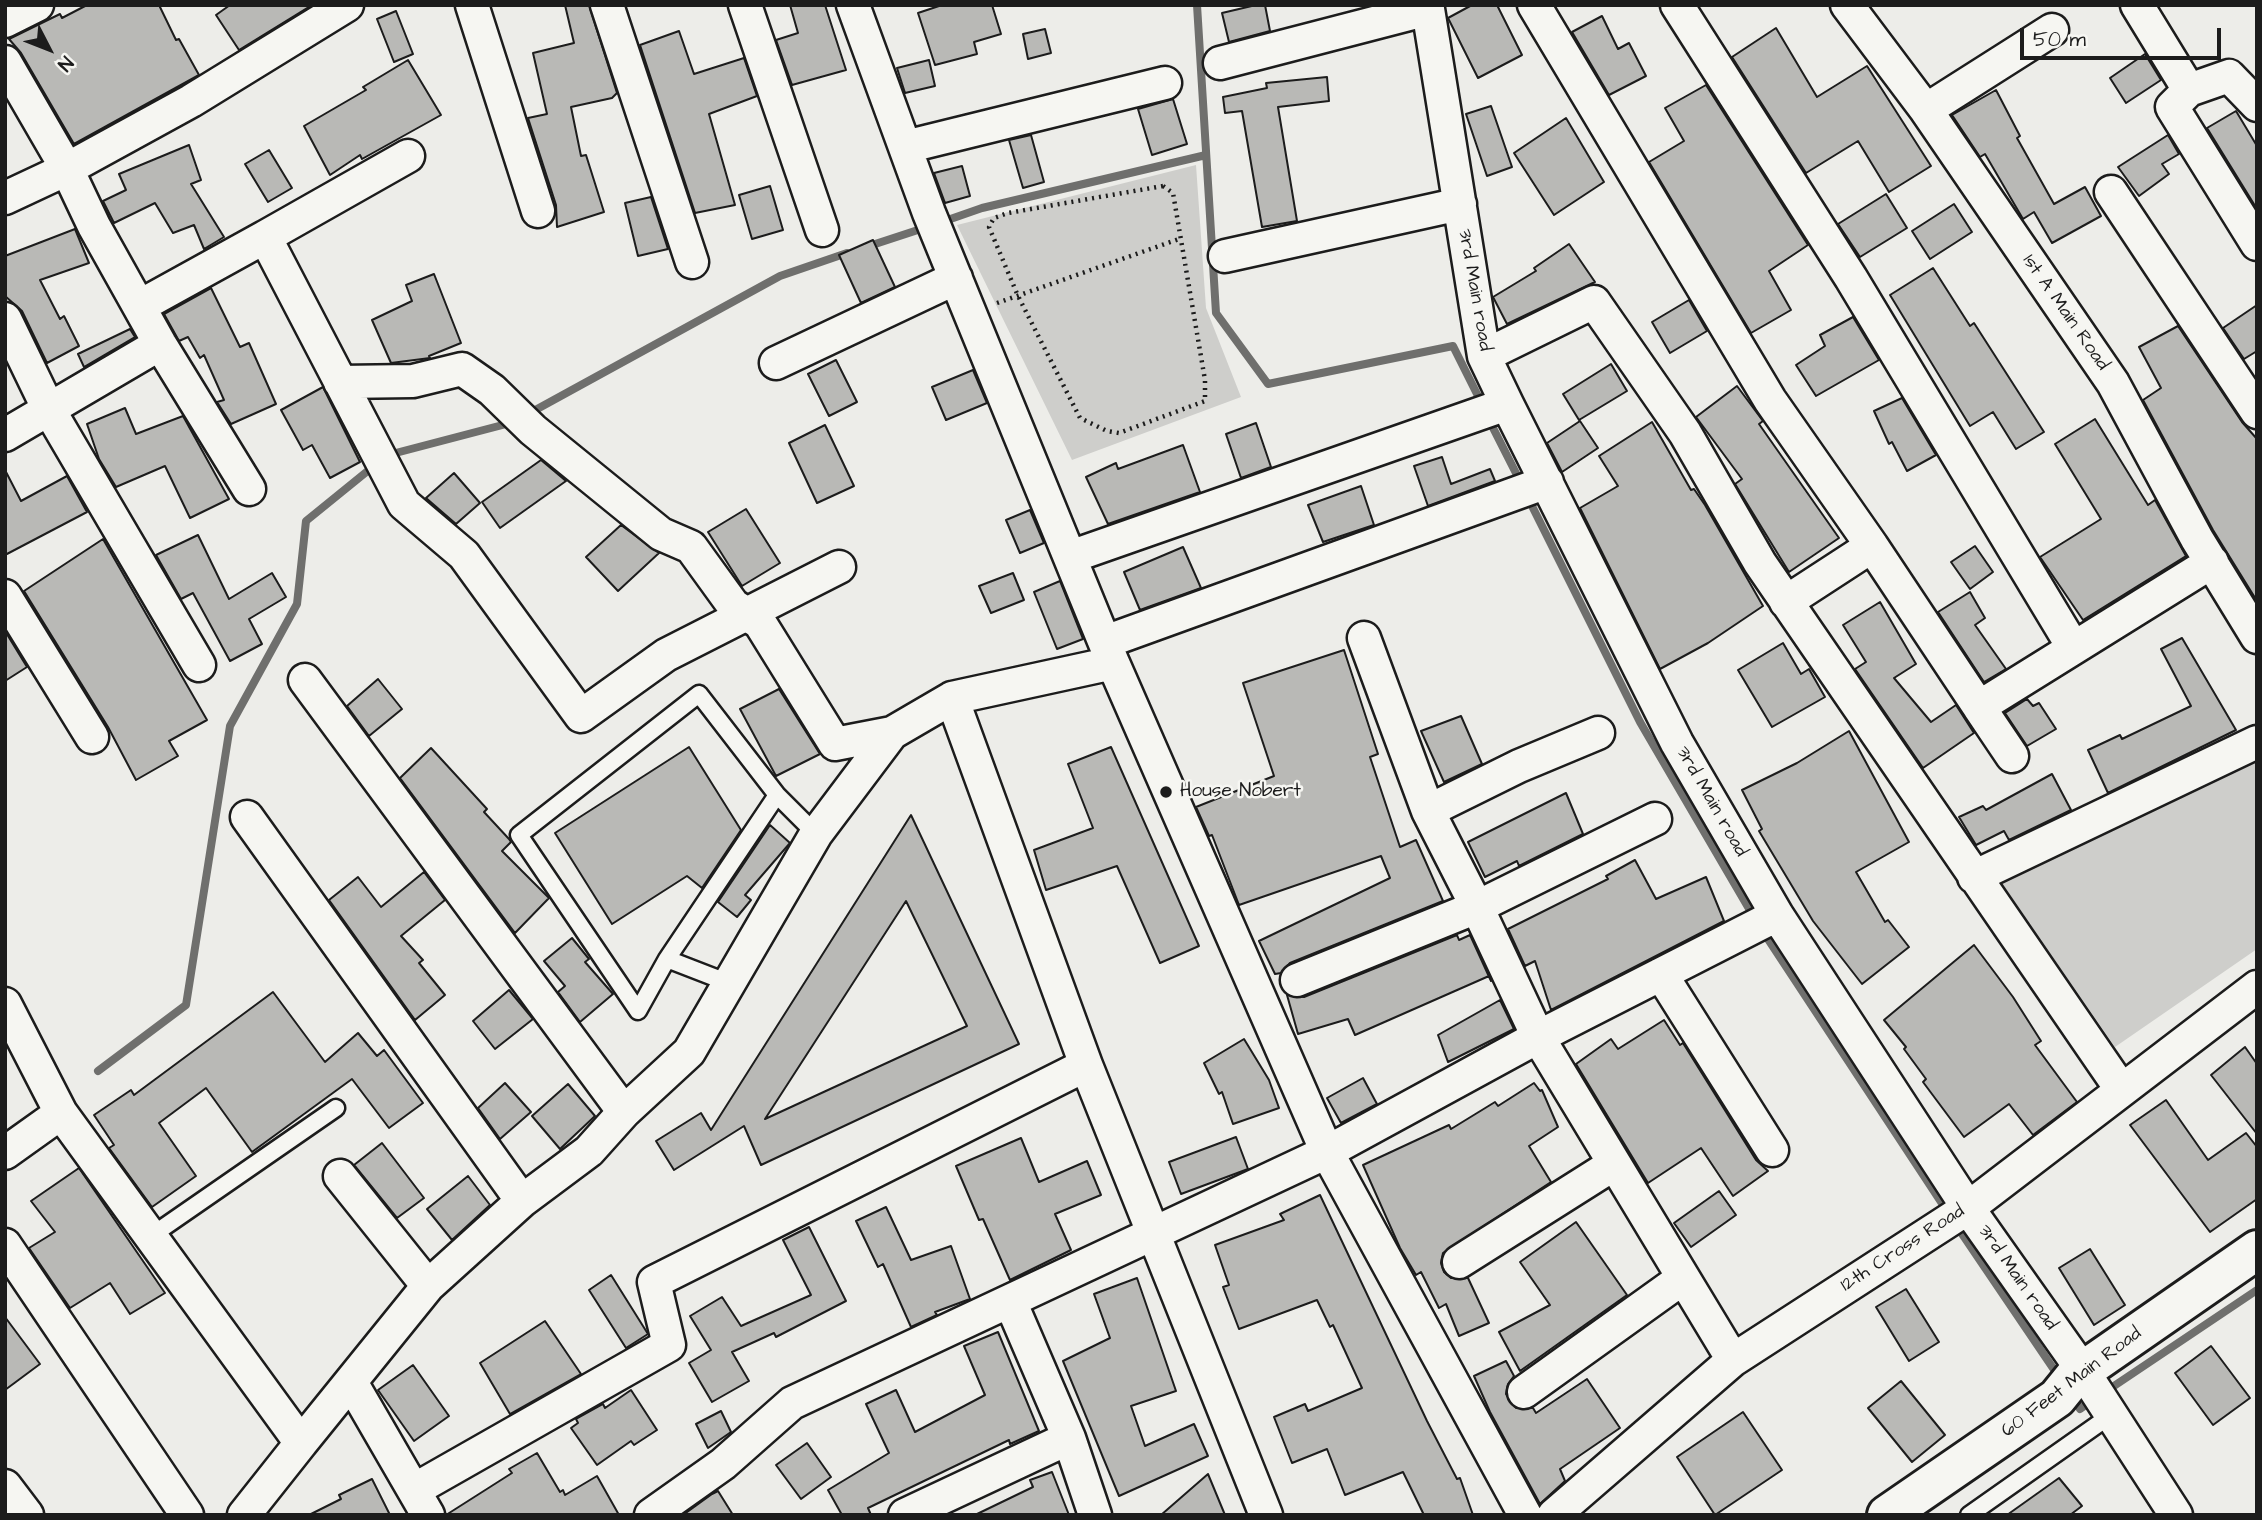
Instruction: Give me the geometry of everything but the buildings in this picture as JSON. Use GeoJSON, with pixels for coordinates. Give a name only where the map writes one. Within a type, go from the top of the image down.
{"type":"FeatureCollection","features":[{"type":"Feature","properties":{"kind":"street"},"geometry":{"type":"LineString","coordinates":[[5,21],[37,5]]}},
{"type":"Feature","properties":{"kind":"street"},"geometry":{"type":"LineString","coordinates":[[472,5],[538,211]]}},
{"type":"Feature","properties":{"kind":"street"},"geometry":{"type":"LineString","coordinates":[[607,5],[692,262]]}},
{"type":"Feature","properties":{"kind":"street"},"geometry":{"type":"LineString","coordinates":[[745,5],[822,230]]}},
{"type":"Feature","properties":{"kind":"street"},"geometry":{"type":"LineString","coordinates":[[1534,5],[1770,400],[2012,755]]}},
{"type":"Feature","properties":{"kind":"street"},"geometry":{"type":"LineString","coordinates":[[1677,5],[1851,278],[2073,647]]}},
{"type":"Feature","properties":{"kind":"street","name":"1st A Main Road"},"geometry":{"type":"LineString","coordinates":[[1847,5],[1926,110],[2113,383],[2212,562],[2257,637]]}},
{"type":"Feature","properties":{"kind":"street"},"geometry":{"type":"LineString","coordinates":[[2137,5],[2189,90]]}},
{"type":"Feature","properties":{"kind":"street"},"geometry":{"type":"LineString","coordinates":[[5,198],[67,169],[191,100],[344,6]]}},
{"type":"Feature","properties":{"kind":"street"},"geometry":{"type":"LineString","coordinates":[[861,7],[905,147],[934,225],[1109,652],[1328,1152],[1525,1515]]}},
{"type":"Feature","properties":{"kind":"street","name":"3rd Main road"},"geometry":{"type":"LineString","coordinates":[[1220,63],[1428,9],[1484,356],[1507,404],[1765,921],[1968,1208],[2087,1392],[2176,1515]]}},
{"type":"Feature","properties":{"kind":"street"},"geometry":{"type":"LineString","coordinates":[[1926,110],[2052,30]]}},
{"type":"Feature","properties":{"kind":"street"},"geometry":{"type":"LineString","coordinates":[[5,62],[67,169],[94,226],[160,344],[249,489]]}},
{"type":"Feature","properties":{"kind":"street"},"geometry":{"type":"LineString","coordinates":[[2257,105],[2230,76],[2189,90],[2172,107],[2257,244]]}},
{"type":"Feature","properties":{"kind":"street"},"geometry":{"type":"LineString","coordinates":[[905,147],[1165,83]]}},
{"type":"Feature","properties":{"kind":"street"},"geometry":{"type":"LineString","coordinates":[[140,306],[408,156]]}},
{"type":"Feature","properties":{"kind":"street"},"geometry":{"type":"LineString","coordinates":[[2112,192],[2257,412]]}},
{"type":"Feature","properties":{"kind":"street"},"geometry":{"type":"LineString","coordinates":[[1225,256],[1460,204]]}},
{"type":"Feature","properties":{"kind":"street"},"geometry":{"type":"LineString","coordinates":[[265,237],[404,504],[464,555],[581,716],[666,655],[839,566]]}},
{"type":"Feature","properties":{"kind":"street"},"geometry":{"type":"LineString","coordinates":[[776,363],[956,278]]}},
{"type":"Feature","properties":{"kind":"street"},"geometry":{"type":"LineString","coordinates":[[1484,356],[1594,302],[1685,433],[1760,564],[2121,1089]]}},
{"type":"Feature","properties":{"kind":"street"},"geometry":{"type":"LineString","coordinates":[[5,319],[48,408],[199,665]]}},
{"type":"Feature","properties":{"kind":"street"},"geometry":{"type":"LineString","coordinates":[[5,435],[160,344]]}},
{"type":"Feature","properties":{"kind":"street"},"geometry":{"type":"LineString","coordinates":[[340,382],[413,381],[462,369],[492,390],[520,418],[661,534],[691,547],[733,605],[760,623],[835,744],[892,733],[952,698],[1109,652],[1547,482]]}},
{"type":"Feature","properties":{"kind":"street"},"geometry":{"type":"LineString","coordinates":[[1070,557],[1507,404]]}},
{"type":"Feature","properties":{"kind":"street"},"geometry":{"type":"LineString","coordinates":[[1786,602],[1872,546]]}},
{"type":"Feature","properties":{"kind":"street"},"geometry":{"type":"LineString","coordinates":[[1979,707],[2212,562]]}},
{"type":"Feature","properties":{"kind":"street"},"geometry":{"type":"LineString","coordinates":[[5,596],[92,737]]}},
{"type":"Feature","properties":{"kind":"street"},"geometry":{"type":"LineString","coordinates":[[1364,638],[1428,811],[1477,906],[1538,1037],[1733,1360]]}},
{"type":"Feature","properties":{"kind":"street"},"geometry":{"type":"LineString","coordinates":[[305,680],[624,1112]]}},
{"type":"Feature","properties":{"kind":"street"},"geometry":{"type":"LineString","coordinates":[[952,698],[1086,1065],[1266,1515]]}},
{"type":"Feature","properties":{"kind":"street"},"geometry":{"type":"LineString","coordinates":[[244,1515],[428,1286],[522,1201],[589,1151],[624,1112],[689,1052],[816,834],[892,733]]}},
{"type":"Feature","properties":{"kind":"street"},"geometry":{"type":"LineString","coordinates":[[1428,811],[1519,766],[1598,733]]}},
{"type":"Feature","properties":{"kind":"street"},"geometry":{"type":"LineString","coordinates":[[1974,877],[2257,742]]}},
{"type":"Feature","properties":{"kind":"street"},"geometry":{"type":"LineString","coordinates":[[247,817],[522,1201]]}},
{"type":"Feature","properties":{"kind":"street"},"geometry":{"type":"LineString","coordinates":[[1297,980],[1477,906],[1655,819]]}},
{"type":"Feature","properties":{"kind":"street"},"geometry":{"type":"LineString","coordinates":[[651,1515],[723,1464],[792,1402],[1328,1152],[1538,1037],[1765,921]]}},
{"type":"Feature","properties":{"kind":"street"},"geometry":{"type":"LineString","coordinates":[[1661,974],[1772,1150]]}},
{"type":"Feature","properties":{"kind":"street","name":"12th Cross Road"},"geometry":{"type":"LineString","coordinates":[[1554,1515],[1733,1360],[1968,1208],[2257,987]]}},
{"type":"Feature","properties":{"kind":"street"},"geometry":{"type":"LineString","coordinates":[[5,1004],[61,1113],[300,1443]]}},
{"type":"Feature","properties":{"kind":"street"},"geometry":{"type":"LineString","coordinates":[[351,1382],[421,1502],[669,1345],[654,1282],[1086,1065]]}},
{"type":"Feature","properties":{"kind":"street"},"geometry":{"type":"LineString","coordinates":[[5,1153],[61,1113]]}},
{"type":"Feature","properties":{"kind":"street"},"geometry":{"type":"LineString","coordinates":[[1459,1262],[1614,1164]]}},
{"type":"Feature","properties":{"kind":"street"},"geometry":{"type":"LineString","coordinates":[[340,1176],[428,1286]]}},
{"type":"Feature","properties":{"kind":"street"},"geometry":{"type":"LineString","coordinates":[[5,1245],[187,1515]]}},
{"type":"Feature","properties":{"kind":"street","name":"60 Feet Main Road"},"geometry":{"type":"LineString","coordinates":[[1905,1510],[2087,1392],[2257,1250]]}},
{"type":"Feature","properties":{"kind":"street"},"geometry":{"type":"LineString","coordinates":[[1524,1392],[1683,1278]]}},
{"type":"Feature","properties":{"kind":"street"},"geometry":{"type":"LineString","coordinates":[[1010,1301],[1069,1438],[1095,1515]]}},
{"type":"Feature","properties":{"kind":"street"},"geometry":{"type":"LineString","coordinates":[[905,1515],[1069,1438]]}},
{"type":"Feature","properties":{"kind":"street"},"geometry":{"type":"LineString","coordinates":[[5,1486],[27,1515]]}},
{"type":"Feature","properties":{"kind":"lane"},"geometry":{"type":"LineString","coordinates":[[776,795],[667,959],[638,1011],[519,835],[699,695],[776,795],[816,834]]}},
{"type":"Feature","properties":{"kind":"lane"},"geometry":{"type":"LineString","coordinates":[[667,959],[729,983]]}},
{"type":"Feature","properties":{"kind":"lane"},"geometry":{"type":"LineString","coordinates":[[150,1236],[336,1108]]}},
{"type":"Feature","properties":{"kind":"lane"},"geometry":{"type":"LineString","coordinates":[[1969,1515],[2087,1392]]}},
{"type":"Feature","properties":{"kind":"path"},"geometry":{"type":"LineString","coordinates":[[1163,186],[1173,192],[1207,390],[1205,401],[1163,419],[1119,433],[1107,431],[1080,418],[1018,296],[989,227],[994,218],[1008,213],[1163,186]]}},
{"type":"Feature","properties":{"kind":"path"},"geometry":{"type":"LineString","coordinates":[[970,312],[1179,239]]}},
{"type":"Feature","properties":{"kind":"shaded area"},"geometry":{"type":"Polygon","coordinates":[[[1196,165],[1206,308],[1241,397],[1072,460],[957,225],[1196,165]]]}},
{"type":"Feature","properties":{"kind":"shaded area"},"geometry":{"type":"Polygon","coordinates":[[[2257,756],[2257,949],[2115,1047],[1998,878],[2257,756]]]}},
{"type":"Feature","properties":{"kind":"waterway"},"geometry":{"type":"LineString","coordinates":[[1197,5],[1216,313],[1268,384],[1453,346],[1483,406]]}},
{"type":"Feature","properties":{"kind":"waterway"},"geometry":{"type":"LineString","coordinates":[[939,223],[982,208],[1206,155]]}},
{"type":"Feature","properties":{"kind":"waterway"},"geometry":{"type":"LineString","coordinates":[[866,247],[927,227]]}},
{"type":"Feature","properties":{"kind":"waterway"},"geometry":{"type":"LineString","coordinates":[[528,414],[780,276],[847,253]]}},
{"type":"Feature","properties":{"kind":"waterway"},"geometry":{"type":"LineString","coordinates":[[1488,418],[1522,485]]}},
{"type":"Feature","properties":{"kind":"waterway"},"geometry":{"type":"LineString","coordinates":[[388,455],[514,422]]}},
{"type":"Feature","properties":{"kind":"waterway"},"geometry":{"type":"LineString","coordinates":[[98,1071],[186,1005],[230,726],[297,604],[306,521],[375,465]]}},
{"type":"Feature","properties":{"kind":"waterway"},"geometry":{"type":"LineString","coordinates":[[1527,496],[1640,722],[1755,919]]}},
{"type":"Feature","properties":{"kind":"waterway"},"geometry":{"type":"LineString","coordinates":[[1762,930],[1949,1214]]}},
{"type":"Feature","properties":{"kind":"waterway"},"geometry":{"type":"LineString","coordinates":[[1956,1225],[2059,1377]]}},
{"type":"Feature","properties":{"kind":"waterway"},"geometry":{"type":"LineString","coordinates":[[2105,1392],[2257,1290]]}},
{"type":"Feature","properties":{"kind":"waterway"},"geometry":{"type":"LineString","coordinates":[[2072,1397],[2080,1409],[2094,1399]]}},
{"type":"Feature","properties":{"kind":"place","name":"House Nobert"},"geometry":{"type":"Point","coordinates":[1166,792]}}]}
